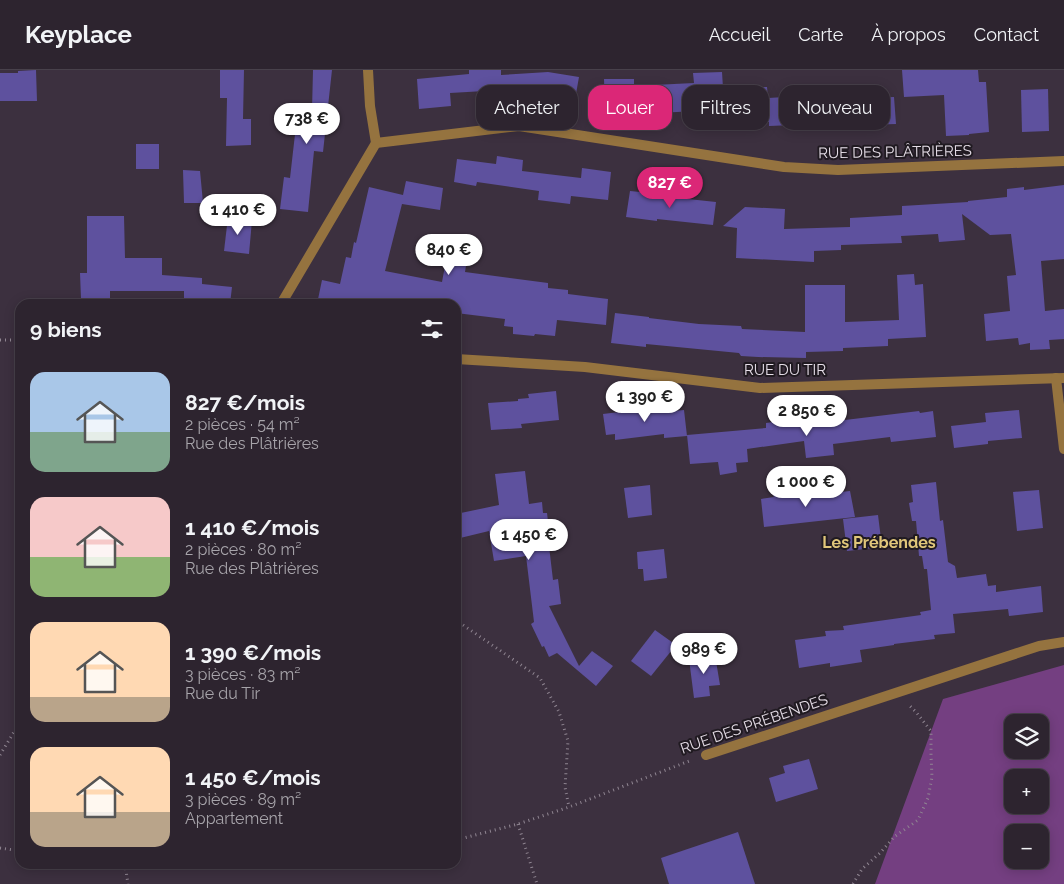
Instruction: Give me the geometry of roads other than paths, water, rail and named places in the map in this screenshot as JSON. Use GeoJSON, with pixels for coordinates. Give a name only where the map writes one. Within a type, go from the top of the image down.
{"type":"FeatureCollection","features":[{"type":"Feature","properties":{"kind":"street"},"geometry":{"type":"LineString","coordinates":[[284,299],[376,144],[370,106],[368,70]]}},
{"type":"Feature","properties":{"kind":"street","name":"RUE DES PLÂTRIÈRES"},"geometry":{"type":"LineString","coordinates":[[376,144],[519,126],[784,166],[838,170],[1064,161]]}},
{"type":"Feature","properties":{"kind":"street","name":"RUE DU TIR"},"geometry":{"type":"LineString","coordinates":[[461,359],[585,367],[760,388],[1060,378]]}},
{"type":"Feature","properties":{"kind":"street"},"geometry":{"type":"LineString","coordinates":[[1060,378],[1064,449]]}},
{"type":"Feature","properties":{"kind":"street","name":"RUE DES PRÉBENDES"},"geometry":{"type":"LineString","coordinates":[[706,755],[1039,646],[1064,642]]}},
{"type":"Feature","properties":{"kind":"district","name":"Les Prébendes"},"geometry":{"type":"Point","coordinates":[879,542]}}]}
